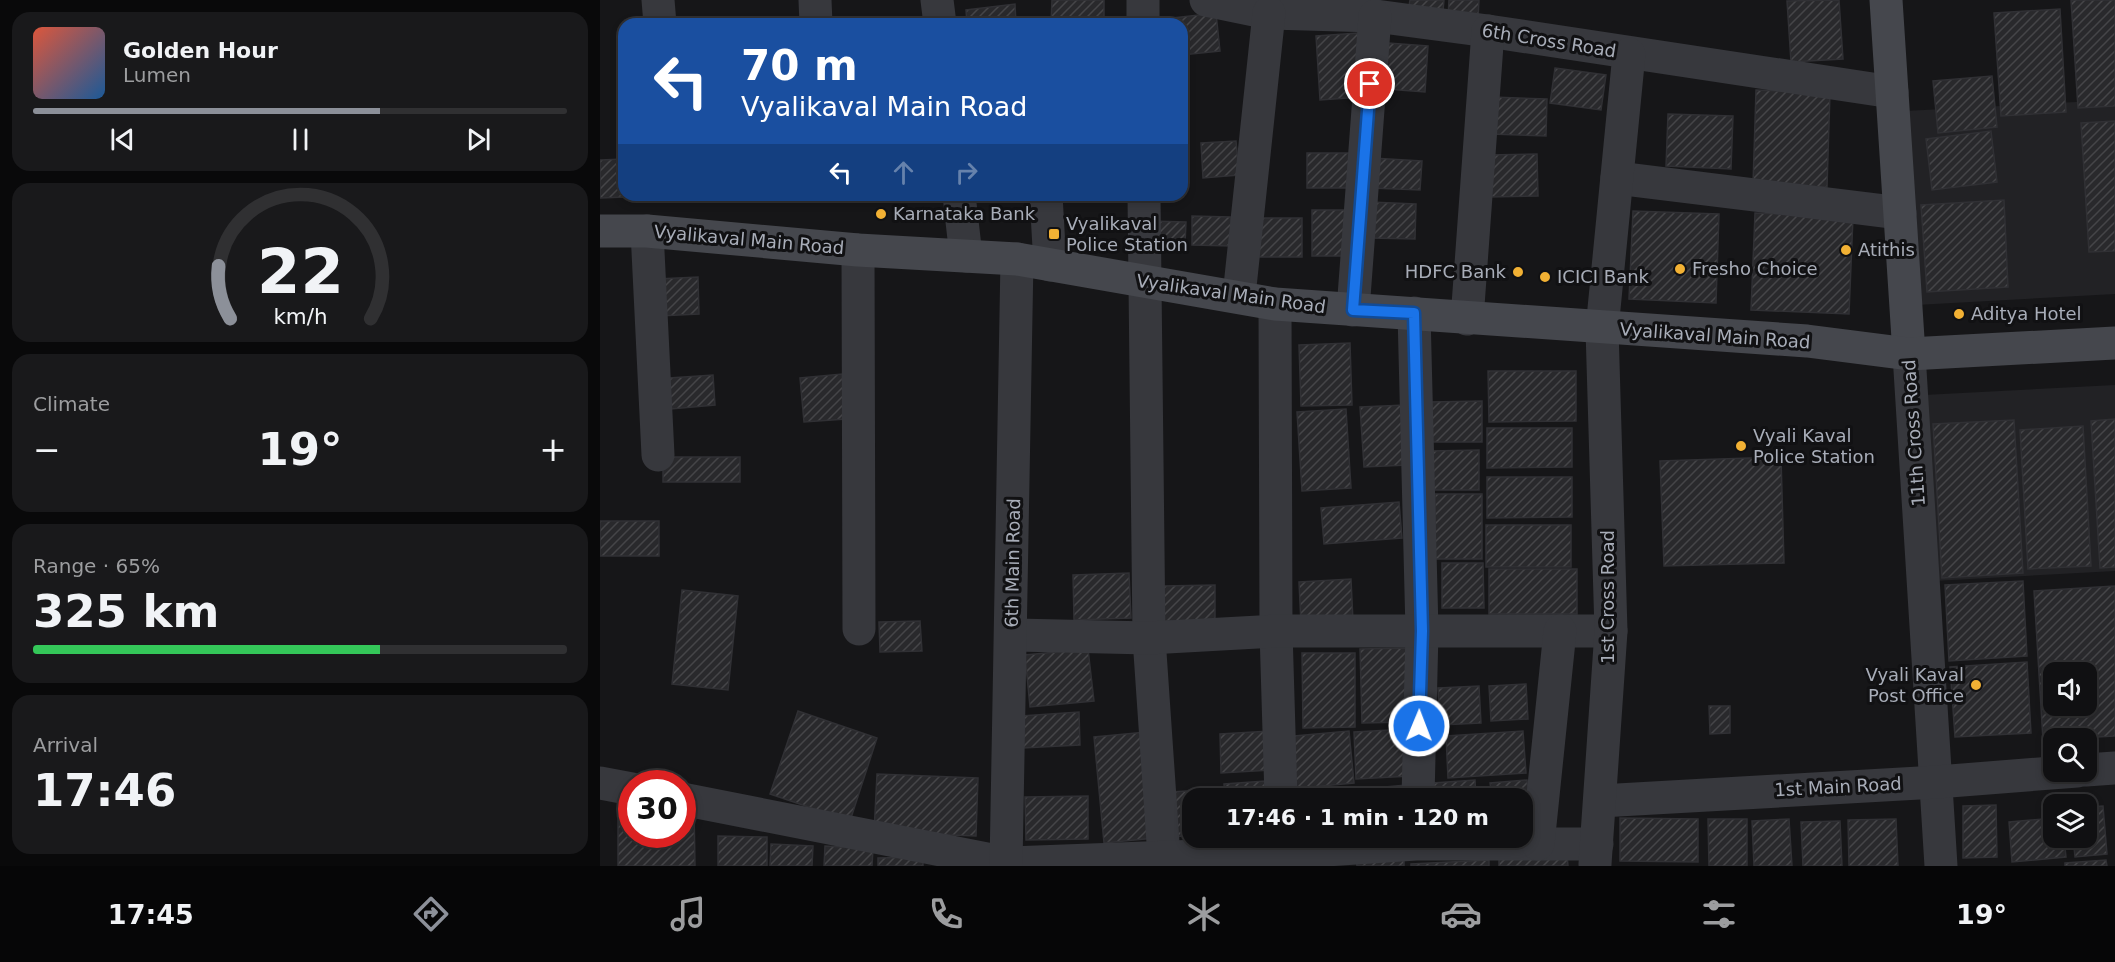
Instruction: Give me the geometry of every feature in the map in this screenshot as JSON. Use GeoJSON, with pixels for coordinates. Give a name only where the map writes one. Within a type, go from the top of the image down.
{"type":"FeatureCollection","features":[{"type":"Feature","properties":{"kind":"street"},"geometry":{"type":"LineString","coordinates":[[658,0],[660,18]]}},
{"type":"Feature","properties":{"kind":"street"},"geometry":{"type":"LineString","coordinates":[[815,0],[816,18]]}},
{"type":"Feature","properties":{"kind":"street"},"geometry":{"type":"LineString","coordinates":[[937,0],[939,18]]}},
{"type":"Feature","properties":{"kind":"street"},"geometry":{"type":"LineString","coordinates":[[1143,0],[1143,18]]}},
{"type":"Feature","properties":{"kind":"street","name":"6th Cross Road"},"geometry":{"type":"LineString","coordinates":[[1206,0],[1269,13],[1375,16],[1488,31],[1892,92]]}},
{"type":"Feature","properties":{"kind":"street","name":"11th Cross Road"},"geometry":{"type":"LineString","coordinates":[[1886,0],[1941,866]]}},
{"type":"Feature","properties":{"kind":"street"},"geometry":{"type":"LineString","coordinates":[[1239,296],[1269,13]]}},
{"type":"Feature","properties":{"kind":"street"},"geometry":{"type":"LineString","coordinates":[[1353,310],[1375,16]]}},
{"type":"Feature","properties":{"kind":"street"},"geometry":{"type":"LineString","coordinates":[[1467,319],[1488,31]]}},
{"type":"Feature","properties":{"kind":"street","name":"1st Cross Road"},"geometry":{"type":"LineString","coordinates":[[1596,855],[1611,631],[1602,328],[1629,54]]}},
{"type":"Feature","properties":{"kind":"street"},"geometry":{"type":"LineString","coordinates":[[1617,178],[1900,213]]}},
{"type":"Feature","properties":{"kind":"street"},"geometry":{"type":"LineString","coordinates":[[960,201],[966,256]]}},
{"type":"Feature","properties":{"kind":"street"},"geometry":{"type":"LineString","coordinates":[[1046,201],[1050,265]]}},
{"type":"Feature","properties":{"kind":"street"},"geometry":{"type":"LineString","coordinates":[[1144,201],[1149,638],[1164,857]]}},
{"type":"Feature","properties":{"kind":"street","name":"Vyalikaval Main Road"},"geometry":{"type":"LineString","coordinates":[[600,231],[647,231],[858,250],[1017,259],[1275,304],[1807,341],[1909,354],[2115,343]]}},
{"type":"Feature","properties":{"kind":"street"},"geometry":{"type":"LineString","coordinates":[[647,231],[658,455]]}},
{"type":"Feature","properties":{"kind":"street"},"geometry":{"type":"LineString","coordinates":[[858,250],[859,629]]}},
{"type":"Feature","properties":{"kind":"street","name":"6th Main Road"},"geometry":{"type":"LineString","coordinates":[[1006,864],[1017,259]]}},
{"type":"Feature","properties":{"kind":"street"},"geometry":{"type":"LineString","coordinates":[[1275,304],[1276,631],[1281,788]]}},
{"type":"Feature","properties":{"kind":"street"},"geometry":{"type":"LineString","coordinates":[[1414,313],[1422,631],[1418,788]]}},
{"type":"Feature","properties":{"kind":"street"},"geometry":{"type":"LineString","coordinates":[[1011,635],[1149,638],[1276,631],[1611,631]]}},
{"type":"Feature","properties":{"kind":"street"},"geometry":{"type":"LineString","coordinates":[[1538,844],[1560,631]]}},
{"type":"Feature","properties":{"kind":"street"},"geometry":{"type":"LineString","coordinates":[[2097,769],[2115,768]]}},
{"type":"Feature","properties":{"kind":"street","name":"1st Main Road"},"geometry":{"type":"LineString","coordinates":[[1600,801],[2043,774]]}},
{"type":"Feature","properties":{"kind":"street"},"geometry":{"type":"LineString","coordinates":[[600,783],[618,786]]}},
{"type":"Feature","properties":{"kind":"street"},"geometry":{"type":"LineString","coordinates":[[696,802],[1006,864],[1164,857],[1252,848]]}},
{"type":"Feature","properties":{"kind":"street"},"geometry":{"type":"LineString","coordinates":[[1533,844],[1596,855]]}},
{"type":"Feature","properties":{"kind":"shaded area"},"geometry":{"type":"Polygon","coordinates":[[[2115,100],[2115,294],[1916,305],[1905,111],[2115,100]]]}},
{"type":"Feature","properties":{"kind":"shaded area"},"geometry":{"type":"Polygon","coordinates":[[[2115,385],[2115,571],[1934,581],[1924,395],[2115,385]]]}},
{"type":"Feature","properties":{"kind":"building"},"geometry":{"type":"Polygon","coordinates":[[[1052,0],[1104,0],[1104,18],[1051,18],[1052,0]]]}},
{"type":"Feature","properties":{"kind":"building"},"geometry":{"type":"Polygon","coordinates":[[[1410,0],[1444,0],[1443,11],[1409,6],[1410,0]]]}},
{"type":"Feature","properties":{"kind":"building"},"geometry":{"type":"Polygon","coordinates":[[[1449,0],[1479,0],[1478,20],[1448,18],[1449,0]]]}},
{"type":"Feature","properties":{"kind":"building"},"geometry":{"type":"Polygon","coordinates":[[[1839,0],[1843,59],[1791,62],[1787,1],[1839,0]]]}},
{"type":"Feature","properties":{"kind":"building"},"geometry":{"type":"Polygon","coordinates":[[[2071,0],[2115,0],[2115,106],[2078,108],[2071,0]]]}},
{"type":"Feature","properties":{"kind":"building"},"geometry":{"type":"Polygon","coordinates":[[[1015,4],[1016,18],[967,18],[966,10],[1015,4]]]}},
{"type":"Feature","properties":{"kind":"building"},"geometry":{"type":"Polygon","coordinates":[[[2060,9],[2066,112],[2001,116],[1994,13],[2060,9]]]}},
{"type":"Feature","properties":{"kind":"building"},"geometry":{"type":"Polygon","coordinates":[[[1216,13],[1220,51],[1188,54],[1188,18],[1173,18],[1216,13]]]}},
{"type":"Feature","properties":{"kind":"building"},"geometry":{"type":"Polygon","coordinates":[[[1358,33],[1362,97],[1320,100],[1316,36],[1358,33]]]}},
{"type":"Feature","properties":{"kind":"building"},"geometry":{"type":"Polygon","coordinates":[[[1388,43],[1428,46],[1425,92],[1386,89],[1388,43]]]}},
{"type":"Feature","properties":{"kind":"building"},"geometry":{"type":"Polygon","coordinates":[[[1555,68],[1606,75],[1601,110],[1550,103],[1555,68]]]}},
{"type":"Feature","properties":{"kind":"building"},"geometry":{"type":"Polygon","coordinates":[[[1992,76],[1997,127],[1938,133],[1933,81],[1992,76]]]}},
{"type":"Feature","properties":{"kind":"building"},"geometry":{"type":"Polygon","coordinates":[[[1756,90],[1830,93],[1827,187],[1753,184],[1756,90]]]}},
{"type":"Feature","properties":{"kind":"building"},"geometry":{"type":"Polygon","coordinates":[[[1492,97],[1547,99],[1546,136],[1491,134],[1492,97]]]}},
{"type":"Feature","properties":{"kind":"building"},"geometry":{"type":"Polygon","coordinates":[[[1668,114],[1733,116],[1731,169],[1666,166],[1668,114]]]}},
{"type":"Feature","properties":{"kind":"building"},"geometry":{"type":"Polygon","coordinates":[[[2115,121],[2115,251],[2089,252],[2081,123],[2115,121]]]}},
{"type":"Feature","properties":{"kind":"building"},"geometry":{"type":"Polygon","coordinates":[[[1991,131],[1997,182],[1932,190],[1926,139],[1991,131]]]}},
{"type":"Feature","properties":{"kind":"building"},"geometry":{"type":"Polygon","coordinates":[[[1236,141],[1239,175],[1203,178],[1201,143],[1236,141]]]}},
{"type":"Feature","properties":{"kind":"building"},"geometry":{"type":"Polygon","coordinates":[[[1307,153],[1354,153],[1354,188],[1307,188],[1307,153]]]}},
{"type":"Feature","properties":{"kind":"building"},"geometry":{"type":"Polygon","coordinates":[[[1537,154],[1538,196],[1489,197],[1488,155],[1537,154]]]}},
{"type":"Feature","properties":{"kind":"building"},"geometry":{"type":"Polygon","coordinates":[[[1372,158],[1422,161],[1420,190],[1371,188],[1372,158]]]}},
{"type":"Feature","properties":{"kind":"building"},"geometry":{"type":"Polygon","coordinates":[[[618,159],[618,197],[600,198],[600,160],[618,159]]]}},
{"type":"Feature","properties":{"kind":"building"},"geometry":{"type":"Polygon","coordinates":[[[2004,200],[2008,287],[1927,292],[1921,205],[2004,200]]]}},
{"type":"Feature","properties":{"kind":"building"},"geometry":{"type":"Polygon","coordinates":[[[1370,202],[1416,204],[1415,239],[1370,238],[1370,202]]]}},
{"type":"Feature","properties":{"kind":"building"},"geometry":{"type":"Polygon","coordinates":[[[1312,210],[1349,210],[1349,256],[1312,256],[1312,210]]]}},
{"type":"Feature","properties":{"kind":"building"},"geometry":{"type":"Polygon","coordinates":[[[1633,211],[1719,214],[1716,303],[1629,299],[1633,211]]]}},
{"type":"Feature","properties":{"kind":"building"},"geometry":{"type":"Polygon","coordinates":[[[1755,213],[1853,217],[1849,314],[1751,310],[1755,213]]]}},
{"type":"Feature","properties":{"kind":"building"},"geometry":{"type":"Polygon","coordinates":[[[1192,216],[1231,217],[1231,246],[1192,245],[1192,216]]]}},
{"type":"Feature","properties":{"kind":"building"},"geometry":{"type":"Polygon","coordinates":[[[1257,218],[1302,218],[1302,257],[1257,257],[1257,218]]]}},
{"type":"Feature","properties":{"kind":"building"},"geometry":{"type":"Polygon","coordinates":[[[1150,221],[1186,222],[1185,244],[1149,243],[1150,221]]]}},
{"type":"Feature","properties":{"kind":"building"},"geometry":{"type":"Polygon","coordinates":[[[698,277],[699,314],[659,316],[657,279],[698,277]]]}},
{"type":"Feature","properties":{"kind":"building"},"geometry":{"type":"Polygon","coordinates":[[[1350,343],[1352,405],[1301,406],[1299,345],[1350,343]]]}},
{"type":"Feature","properties":{"kind":"building"},"geometry":{"type":"Polygon","coordinates":[[[1488,371],[1576,371],[1576,421],[1489,422],[1488,371]]]}},
{"type":"Feature","properties":{"kind":"building"},"geometry":{"type":"Polygon","coordinates":[[[842,374],[846,419],[804,422],[800,378],[842,374]]]}},
{"type":"Feature","properties":{"kind":"building"},"geometry":{"type":"Polygon","coordinates":[[[713,375],[715,405],[671,409],[669,378],[713,375]]]}},
{"type":"Feature","properties":{"kind":"building"},"geometry":{"type":"Polygon","coordinates":[[[1482,401],[1482,442],[1429,442],[1428,402],[1482,401]]]}},
{"type":"Feature","properties":{"kind":"building"},"geometry":{"type":"Polygon","coordinates":[[[1405,405],[1408,465],[1364,467],[1360,407],[1405,405]]]}},
{"type":"Feature","properties":{"kind":"building"},"geometry":{"type":"Polygon","coordinates":[[[1346,409],[1351,488],[1302,491],[1297,412],[1346,409]]]}},
{"type":"Feature","properties":{"kind":"building"},"geometry":{"type":"Polygon","coordinates":[[[2115,419],[2115,567],[2100,568],[2091,421],[2115,419]]]}},
{"type":"Feature","properties":{"kind":"building"},"geometry":{"type":"Polygon","coordinates":[[[2014,420],[2023,573],[1942,578],[1933,424],[2014,420]]]}},
{"type":"Feature","properties":{"kind":"building"},"geometry":{"type":"Polygon","coordinates":[[[2083,426],[2091,566],[2028,569],[2020,430],[2083,426]]]}},
{"type":"Feature","properties":{"kind":"building"},"geometry":{"type":"Polygon","coordinates":[[[1487,428],[1572,428],[1572,467],[1487,468],[1487,428]]]}},
{"type":"Feature","properties":{"kind":"building"},"geometry":{"type":"Polygon","coordinates":[[[1479,450],[1479,490],[1430,490],[1430,451],[1479,450]]]}},
{"type":"Feature","properties":{"kind":"building"},"geometry":{"type":"Polygon","coordinates":[[[663,457],[740,457],[740,482],[663,482],[663,457]]]}},
{"type":"Feature","properties":{"kind":"building"},"geometry":{"type":"Polygon","coordinates":[[[1781,457],[1784,563],[1664,566],[1660,461],[1781,457]]]}},
{"type":"Feature","properties":{"kind":"building"},"geometry":{"type":"Polygon","coordinates":[[[1487,477],[1572,477],[1572,517],[1487,518],[1487,477]]]}},
{"type":"Feature","properties":{"kind":"building"},"geometry":{"type":"Polygon","coordinates":[[[1435,494],[1482,494],[1482,559],[1435,559],[1435,494]]]}},
{"type":"Feature","properties":{"kind":"building"},"geometry":{"type":"Polygon","coordinates":[[[1399,502],[1402,538],[1324,544],[1321,508],[1399,502]]]}},
{"type":"Feature","properties":{"kind":"building"},"geometry":{"type":"Polygon","coordinates":[[[600,521],[659,521],[659,556],[600,556],[600,521]]]}},
{"type":"Feature","properties":{"kind":"building"},"geometry":{"type":"Polygon","coordinates":[[[1486,525],[1571,525],[1571,567],[1486,567],[1486,525]]]}},
{"type":"Feature","properties":{"kind":"building"},"geometry":{"type":"Polygon","coordinates":[[[1442,563],[1483,563],[1484,608],[1442,608],[1442,563]]]}},
{"type":"Feature","properties":{"kind":"building"},"geometry":{"type":"Polygon","coordinates":[[[1489,569],[1577,569],[1577,614],[1489,614],[1489,569]]]}},
{"type":"Feature","properties":{"kind":"building"},"geometry":{"type":"Polygon","coordinates":[[[1129,573],[1131,618],[1074,620],[1073,575],[1129,573]]]}},
{"type":"Feature","properties":{"kind":"building"},"geometry":{"type":"Polygon","coordinates":[[[1351,579],[1353,621],[1301,624],[1299,582],[1351,579]]]}},
{"type":"Feature","properties":{"kind":"building"},"geometry":{"type":"Polygon","coordinates":[[[2023,581],[2027,656],[1949,661],[1945,585],[2023,581]]]}},
{"type":"Feature","properties":{"kind":"building"},"geometry":{"type":"Polygon","coordinates":[[[1215,585],[1215,621],[1162,621],[1162,586],[1215,585]]]}},
{"type":"Feature","properties":{"kind":"building"},"geometry":{"type":"Polygon","coordinates":[[[2115,586],[2115,736],[2097,737],[2097,728],[2043,728],[2043,740],[2034,591],[2115,586]]]}},
{"type":"Feature","properties":{"kind":"building"},"geometry":{"type":"Polygon","coordinates":[[[682,590],[738,596],[728,690],[672,684],[682,590]]]}},
{"type":"Feature","properties":{"kind":"building"},"geometry":{"type":"Polygon","coordinates":[[[920,621],[922,651],[880,652],[879,622],[920,621]]]}},
{"type":"Feature","properties":{"kind":"building"},"geometry":{"type":"Polygon","coordinates":[[[1407,648],[1409,722],[1362,723],[1360,649],[1407,648]]]}},
{"type":"Feature","properties":{"kind":"building"},"geometry":{"type":"Polygon","coordinates":[[[1088,649],[1094,701],[1030,707],[1025,655],[1088,649]]]}},
{"type":"Feature","properties":{"kind":"building"},"geometry":{"type":"Polygon","coordinates":[[[1302,653],[1355,653],[1355,727],[1303,728],[1302,653]]]}},
{"type":"Feature","properties":{"kind":"building"},"geometry":{"type":"Polygon","coordinates":[[[2027,662],[2031,733],[1955,737],[1950,667],[2027,662]]]}},
{"type":"Feature","properties":{"kind":"building"},"geometry":{"type":"Polygon","coordinates":[[[1526,684],[1528,719],[1491,721],[1489,686],[1526,684]]]}},
{"type":"Feature","properties":{"kind":"building"},"geometry":{"type":"Polygon","coordinates":[[[1479,686],[1481,723],[1440,725],[1438,688],[1479,686]]]}},
{"type":"Feature","properties":{"kind":"building"},"geometry":{"type":"Polygon","coordinates":[[[1709,706],[1730,706],[1730,733],[1710,734],[1709,706]]]}},
{"type":"Feature","properties":{"kind":"building"},"geometry":{"type":"Polygon","coordinates":[[[798,711],[877,738],[850,821],[770,794],[798,711]]]}},
{"type":"Feature","properties":{"kind":"building"},"geometry":{"type":"Polygon","coordinates":[[[1079,712],[1080,745],[1023,748],[1021,716],[1079,712]]]}},
{"type":"Feature","properties":{"kind":"building"},"geometry":{"type":"Polygon","coordinates":[[[1408,729],[1411,776],[1356,779],[1354,732],[1408,729]]]}},
{"type":"Feature","properties":{"kind":"building"},"geometry":{"type":"Polygon","coordinates":[[[1270,731],[1273,770],[1221,773],[1220,734],[1270,731]]]}},
{"type":"Feature","properties":{"kind":"building"},"geometry":{"type":"Polygon","coordinates":[[[1349,731],[1354,783],[1288,788],[1283,737],[1349,731]]]}},
{"type":"Feature","properties":{"kind":"building"},"geometry":{"type":"Polygon","coordinates":[[[1523,731],[1526,773],[1448,778],[1446,736],[1523,731]]]}},
{"type":"Feature","properties":{"kind":"building"},"geometry":{"type":"Polygon","coordinates":[[[1146,732],[1155,838],[1104,843],[1094,737],[1146,732]]]}},
{"type":"Feature","properties":{"kind":"building"},"geometry":{"type":"Polygon","coordinates":[[[877,774],[978,778],[976,836],[874,832],[877,774]]]}},
{"type":"Feature","properties":{"kind":"building"},"geometry":{"type":"Polygon","coordinates":[[[1475,780],[1475,788],[1433,788],[1433,783],[1475,780]]]}},
{"type":"Feature","properties":{"kind":"building"},"geometry":{"type":"Polygon","coordinates":[[[1527,780],[1528,788],[1491,788],[1490,783],[1527,780]]]}},
{"type":"Feature","properties":{"kind":"building"},"geometry":{"type":"Polygon","coordinates":[[[1265,781],[1265,788],[1224,788],[1224,784],[1265,781]]]}},
{"type":"Feature","properties":{"kind":"building"},"geometry":{"type":"Polygon","coordinates":[[[1406,785],[1406,788],[1374,788],[1406,785]]]}},
{"type":"Feature","properties":{"kind":"building"},"geometry":{"type":"Polygon","coordinates":[[[1182,791],[1182,836],[1174,837],[1171,792],[1182,791]]]}},
{"type":"Feature","properties":{"kind":"building"},"geometry":{"type":"Polygon","coordinates":[[[1088,796],[1088,839],[1026,840],[1025,797],[1088,796]]]}},
{"type":"Feature","properties":{"kind":"building"},"geometry":{"type":"Polygon","coordinates":[[[1996,805],[1997,857],[1963,858],[1963,806],[1996,805]]]}},
{"type":"Feature","properties":{"kind":"building"},"geometry":{"type":"Polygon","coordinates":[[[2097,806],[2103,806],[2107,854],[2075,857],[2074,848],[2097,848],[2097,806]]]}},
{"type":"Feature","properties":{"kind":"building"},"geometry":{"type":"Polygon","coordinates":[[[1620,818],[1698,819],[1698,862],[1620,861],[1620,818]]]}},
{"type":"Feature","properties":{"kind":"building"},"geometry":{"type":"Polygon","coordinates":[[[1708,819],[1747,819],[1747,866],[1709,866],[1708,819]]]}},
{"type":"Feature","properties":{"kind":"building"},"geometry":{"type":"Polygon","coordinates":[[[1789,819],[1792,866],[1754,866],[1752,821],[1789,819]]]}},
{"type":"Feature","properties":{"kind":"building"},"geometry":{"type":"Polygon","coordinates":[[[1896,819],[1898,866],[1849,866],[1848,820],[1896,819]]]}},
{"type":"Feature","properties":{"kind":"building"},"geometry":{"type":"Polygon","coordinates":[[[2043,819],[2043,848],[2065,848],[2066,857],[2012,862],[2009,822],[2043,819]]]}},
{"type":"Feature","properties":{"kind":"building"},"geometry":{"type":"Polygon","coordinates":[[[1840,821],[1842,866],[1803,866],[1801,822],[1840,821]]]}},
{"type":"Feature","properties":{"kind":"building"},"geometry":{"type":"Polygon","coordinates":[[[718,836],[767,837],[767,866],[718,866],[718,836]]]}},
{"type":"Feature","properties":{"kind":"building"},"geometry":{"type":"Polygon","coordinates":[[[771,844],[813,846],[812,866],[770,866],[771,844]]]}},
{"type":"Feature","properties":{"kind":"building"},"geometry":{"type":"Polygon","coordinates":[[[825,846],[873,849],[872,866],[824,866],[825,846]]]}},
{"type":"Feature","properties":{"kind":"building"},"geometry":{"type":"Polygon","coordinates":[[[618,848],[695,848],[695,866],[618,866],[618,848]]]}},
{"type":"Feature","properties":{"kind":"building"},"geometry":{"type":"Polygon","coordinates":[[[1567,854],[1568,866],[1499,866],[1499,855],[1567,854]]]}},
{"type":"Feature","properties":{"kind":"building"},"geometry":{"type":"Polygon","coordinates":[[[923,857],[923,866],[878,866],[878,858],[923,857]]]}},
{"type":"Feature","properties":{"kind":"building"},"geometry":{"type":"Polygon","coordinates":[[[1404,857],[1404,866],[1357,866],[1356,858],[1404,857]]]}},
{"type":"Feature","properties":{"kind":"building"},"geometry":{"type":"Polygon","coordinates":[[[1489,860],[1489,866],[1411,866],[1411,864],[1489,860]]]}},
{"type":"Feature","properties":{"kind":"building"},"geometry":{"type":"Polygon","coordinates":[[[2106,860],[2107,866],[2065,866],[2065,863],[2106,860]]]}},
{"type":"Feature","properties":{"kind":"place","name":"Karnataka Bank"},"geometry":{"type":"Point","coordinates":[881,214]}},
{"type":"Feature","properties":{"kind":"place","name":"Vyalikaval Police Station"},"geometry":{"type":"Point","coordinates":[1054,234]}},
{"type":"Feature","properties":{"kind":"place","name":"Atithis"},"geometry":{"type":"Point","coordinates":[1846,250]}},
{"type":"Feature","properties":{"kind":"place","name":"Fresho Choice"},"geometry":{"type":"Point","coordinates":[1680,269]}},
{"type":"Feature","properties":{"kind":"place","name":"HDFC Bank"},"geometry":{"type":"Point","coordinates":[1518,272]}},
{"type":"Feature","properties":{"kind":"place","name":"ICICI Bank"},"geometry":{"type":"Point","coordinates":[1545,277]}},
{"type":"Feature","properties":{"kind":"place","name":"Aditya Hotel"},"geometry":{"type":"Point","coordinates":[1959,314]}},
{"type":"Feature","properties":{"kind":"place","name":"Vyali Kaval Police Station"},"geometry":{"type":"Point","coordinates":[1741,446]}},
{"type":"Feature","properties":{"kind":"place","name":"Vyali Kaval Post Office"},"geometry":{"type":"Point","coordinates":[1976,685]}},
{"type":"Feature","properties":{"kind":"route"},"geometry":{"type":"LineString","coordinates":[[1370,84],[1353,310],[1414,313],[1422,631],[1419,726]]}}]}
